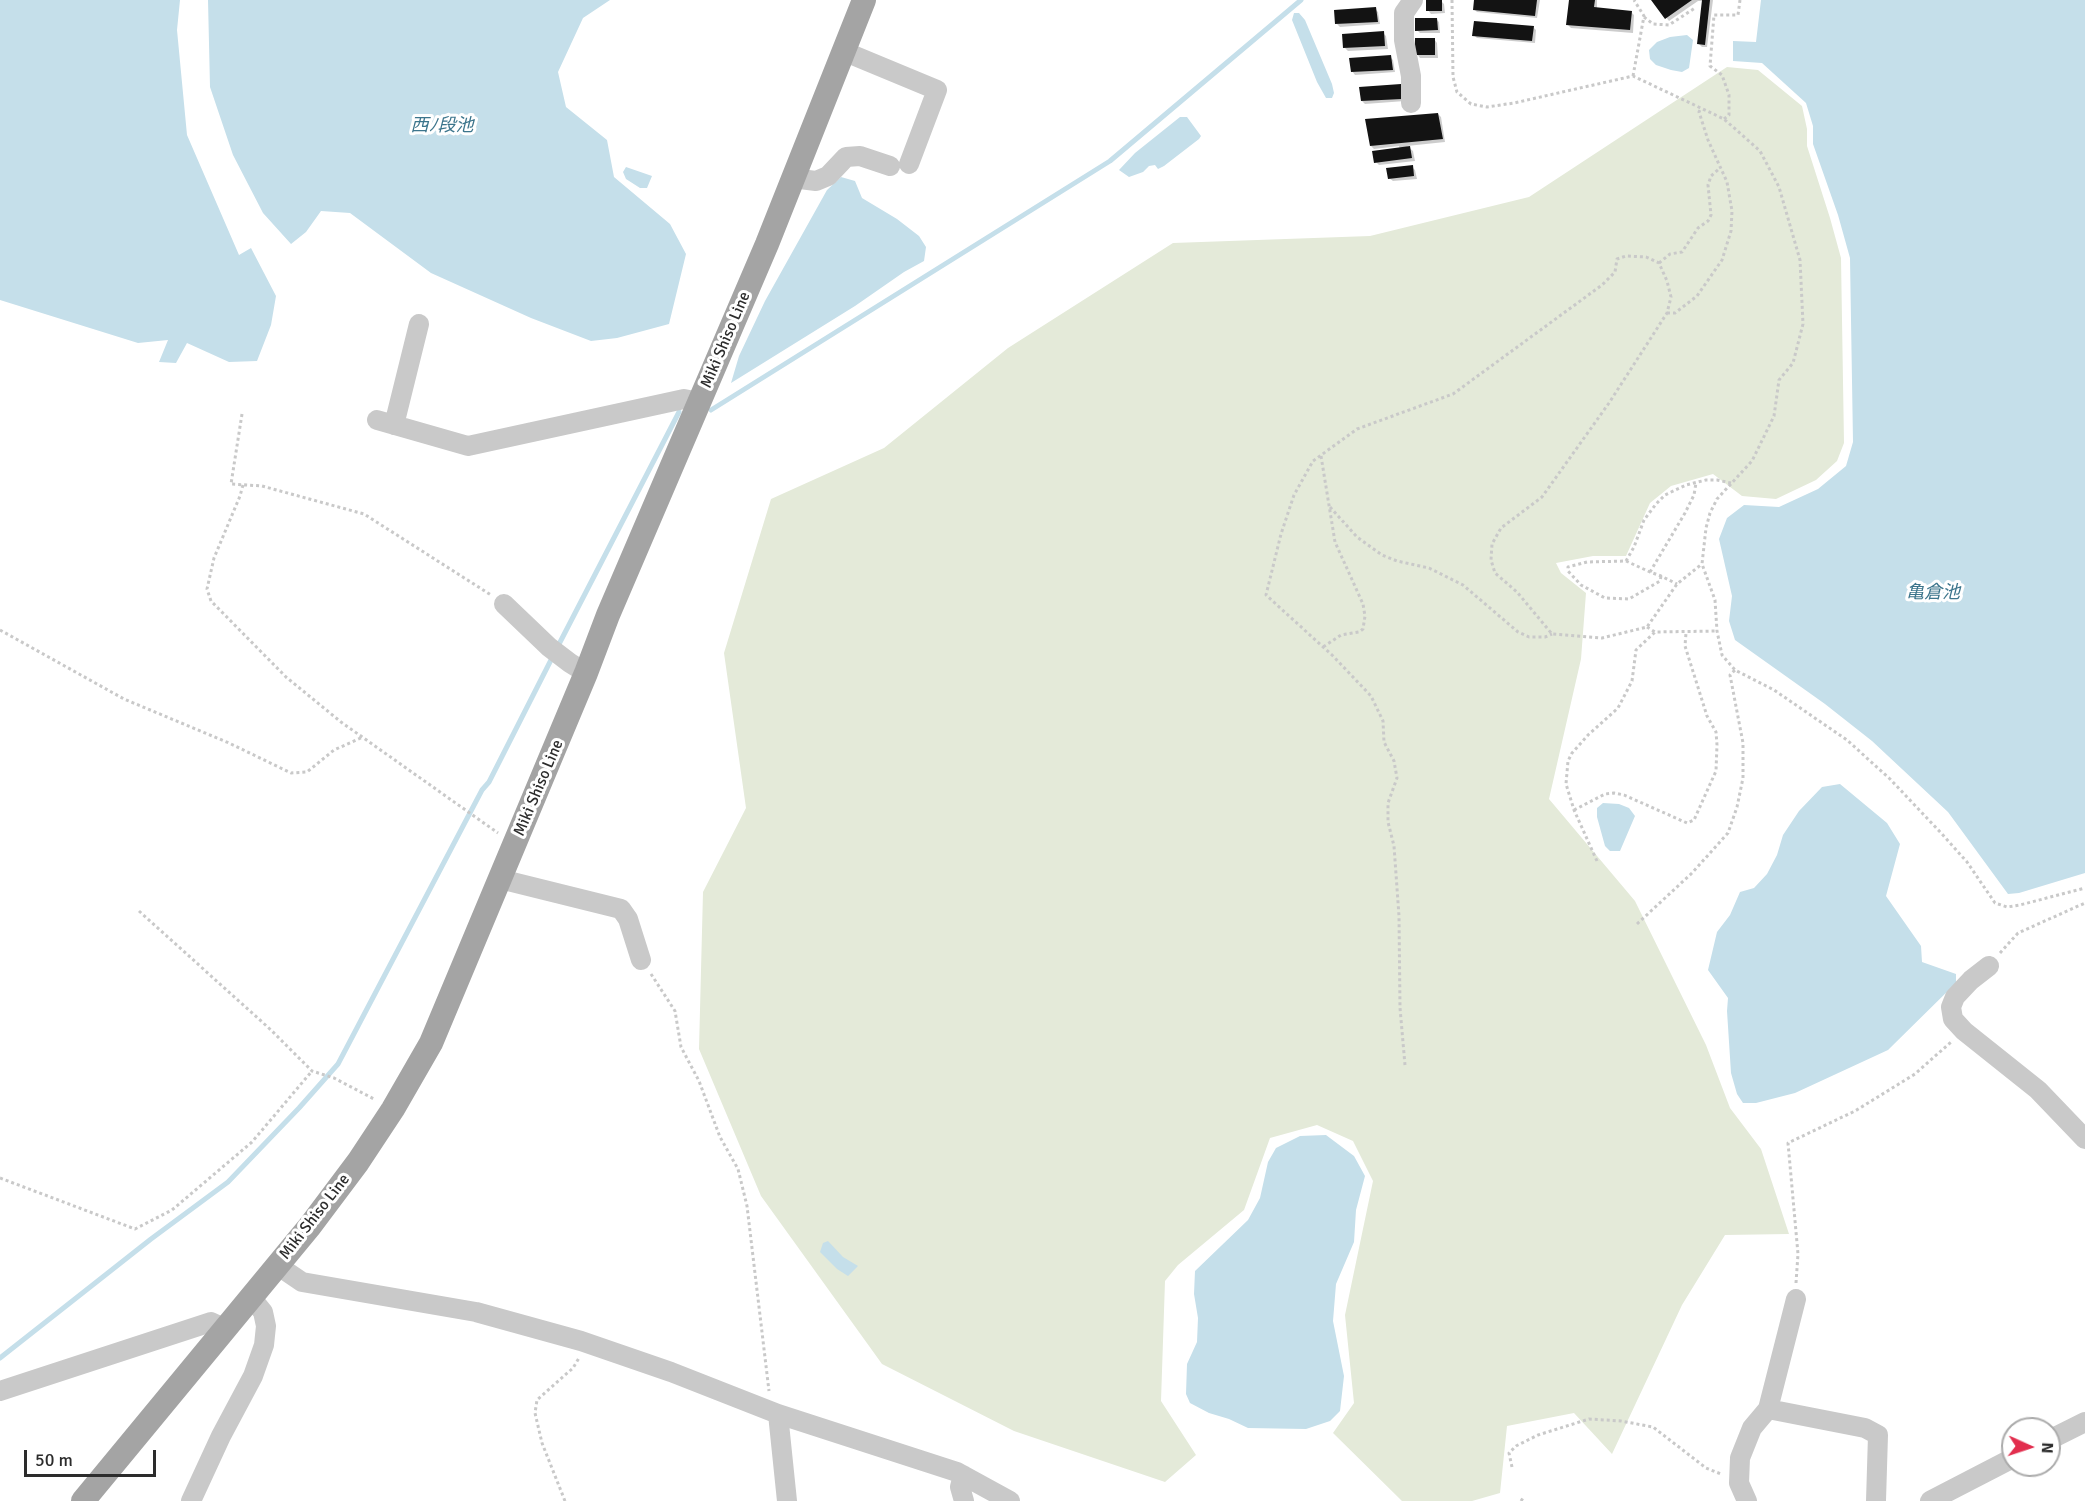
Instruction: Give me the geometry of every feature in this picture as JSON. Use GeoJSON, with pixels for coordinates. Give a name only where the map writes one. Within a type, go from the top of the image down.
{"type":"FeatureCollection","features":[{"type":"Feature","properties":{"kind":"main road","name":"Miki Shiso Line"},"geometry":{"type":"LineString","coordinates":[[83,1501],[277,1265],[358,1162],[393,1109],[431,1042],[517,841],[608,615],[767,244],[864,0]]}},
{"type":"Feature","properties":{"kind":"street"},"geometry":{"type":"LineString","coordinates":[[1411,103],[1411,76],[1404,40],[1404,13],[1413,0]]}},
{"type":"Feature","properties":{"kind":"street"},"geometry":{"type":"LineString","coordinates":[[792,178],[816,181],[828,176],[846,156],[860,156],[899,165],[937,90],[843,51]]}},
{"type":"Feature","properties":{"kind":"street"},"geometry":{"type":"LineString","coordinates":[[419,324],[385,422],[468,446],[684,399],[699,402]]}},
{"type":"Feature","properties":{"kind":"street"},"geometry":{"type":"LineString","coordinates":[[504,604],[549,647],[586,673]]}},
{"type":"Feature","properties":{"kind":"street"},"geometry":{"type":"LineString","coordinates":[[500,879],[621,909],[628,919],[640,960]]}},
{"type":"Feature","properties":{"kind":"street"},"geometry":{"type":"LineString","coordinates":[[1989,966],[1955,997],[1951,1007],[1953,1019],[1964,1031],[2038,1090],[2085,1139]]}},
{"type":"Feature","properties":{"kind":"street"},"geometry":{"type":"LineString","coordinates":[[277,1265],[302,1282],[476,1312],[585,1343],[671,1372],[773,1412],[963,1475],[1010,1501]]}},
{"type":"Feature","properties":{"kind":"street"},"geometry":{"type":"LineString","coordinates":[[191,1501],[220,1436],[253,1376],[264,1345],[266,1326],[263,1312],[250,1296]]}},
{"type":"Feature","properties":{"kind":"street"},"geometry":{"type":"LineString","coordinates":[[1747,1501],[1739,1483],[1740,1458],[1752,1428],[1768,1409],[1796,1299]]}},
{"type":"Feature","properties":{"kind":"street"},"geometry":{"type":"LineString","coordinates":[[0,1391],[211,1322],[224,1328]]}},
{"type":"Feature","properties":{"kind":"street"},"geometry":{"type":"LineString","coordinates":[[1768,1409],[1865,1428],[1878,1435],[1876,1501]]}},
{"type":"Feature","properties":{"kind":"street"},"geometry":{"type":"LineString","coordinates":[[773,1412],[787,1501]]}},
{"type":"Feature","properties":{"kind":"street"},"geometry":{"type":"LineString","coordinates":[[2061,1434],[2085,1422]]}},
{"type":"Feature","properties":{"kind":"street"},"geometry":{"type":"LineString","coordinates":[[1930,1501],[2001,1464]]}},
{"type":"Feature","properties":{"kind":"street"},"geometry":{"type":"LineString","coordinates":[[963,1475],[960,1487],[964,1501]]}},
{"type":"Feature","properties":{"kind":"path"},"geometry":{"type":"LineString","coordinates":[[1452,0],[1453,77],[1457,92],[1471,104],[1487,107],[1514,103],[1633,76],[1724,119],[1760,151],[1779,187],[1800,260],[1803,324],[1792,363],[1779,380],[1774,416],[1752,461],[1717,500],[1706,528],[1702,564],[1715,600],[1717,631],[1722,655],[1735,670],[1781,695],[1847,740],[1890,779],[1967,862],[1995,903],[2007,907],[2020,905],[2085,888]]}},
{"type":"Feature","properties":{"kind":"path"},"geometry":{"type":"LineString","coordinates":[[1634,0],[1644,16],[1653,24],[1669,25],[1695,8]]}},
{"type":"Feature","properties":{"kind":"path"},"geometry":{"type":"LineString","coordinates":[[1724,119],[1729,114],[1730,95],[1722,75],[1710,66],[1714,15],[1738,15],[1740,0]]}},
{"type":"Feature","properties":{"kind":"path"},"geometry":{"type":"LineString","coordinates":[[1633,76],[1644,16]]}},
{"type":"Feature","properties":{"kind":"path"},"geometry":{"type":"LineString","coordinates":[[1667,313],[1675,313],[1697,296],[1722,260],[1731,231],[1732,211],[1727,182],[1699,112],[1701,108]]}},
{"type":"Feature","properties":{"kind":"path"},"geometry":{"type":"LineString","coordinates":[[1659,263],[1671,254],[1682,252],[1698,228],[1708,221],[1711,215],[1708,185],[1710,176],[1720,168]]}},
{"type":"Feature","properties":{"kind":"path"},"geometry":{"type":"LineString","coordinates":[[1405,1065],[1400,1008],[1394,846],[1388,822],[1388,803],[1397,778],[1394,761],[1384,741],[1383,721],[1371,696],[1323,647],[1266,595],[1281,534],[1294,495],[1313,461],[1357,429],[1453,394],[1602,285],[1615,272],[1617,259],[1626,256],[1646,257],[1659,263],[1667,281],[1671,297],[1667,313],[1609,403],[1542,497],[1501,528],[1492,544],[1491,560],[1495,573],[1517,592],[1552,634]]}},
{"type":"Feature","properties":{"kind":"path"},"geometry":{"type":"LineString","coordinates":[[242,414],[231,484],[262,486],[364,514],[504,604]]}},
{"type":"Feature","properties":{"kind":"path"},"geometry":{"type":"LineString","coordinates":[[1321,455],[1335,542],[1363,604],[1365,616],[1363,629],[1359,632],[1341,635],[1323,647]]}},
{"type":"Feature","properties":{"kind":"path"},"geometry":{"type":"LineString","coordinates":[[1626,561],[1634,548],[1644,520],[1656,504],[1686,484],[1717,480],[1731,483]]}},
{"type":"Feature","properties":{"kind":"path"},"geometry":{"type":"LineString","coordinates":[[1650,572],[1685,513],[1694,495],[1696,483]]}},
{"type":"Feature","properties":{"kind":"path"},"geometry":{"type":"LineString","coordinates":[[243,484],[214,558],[207,589],[211,601],[286,677],[341,722],[504,837],[517,841]]}},
{"type":"Feature","properties":{"kind":"path"},"geometry":{"type":"LineString","coordinates":[[1330,507],[1357,537],[1382,555],[1429,568],[1463,585],[1518,632],[1529,637],[1545,637],[1552,634],[1602,638],[1647,627],[1677,584],[1702,564]]}},
{"type":"Feature","properties":{"kind":"path"},"geometry":{"type":"LineString","coordinates":[[1661,576],[1660,581],[1629,599],[1605,598],[1581,585],[1568,572],[1568,567],[1604,560],[1626,561],[1661,576],[1677,584]]}},
{"type":"Feature","properties":{"kind":"path"},"geometry":{"type":"LineString","coordinates":[[1647,627],[1655,632],[1717,631]]}},
{"type":"Feature","properties":{"kind":"path"},"geometry":{"type":"LineString","coordinates":[[0,630],[124,699],[229,743],[291,774],[307,772],[334,750],[363,737]]}},
{"type":"Feature","properties":{"kind":"path"},"geometry":{"type":"LineString","coordinates":[[1598,861],[1574,810],[1566,784],[1568,761],[1588,735],[1618,708],[1632,681],[1636,650],[1655,632]]}},
{"type":"Feature","properties":{"kind":"path"},"geometry":{"type":"LineString","coordinates":[[1574,810],[1605,794],[1614,793],[1624,795],[1688,823],[1694,820],[1716,771],[1717,745],[1716,732],[1707,716],[1685,646],[1686,633]]}},
{"type":"Feature","properties":{"kind":"path"},"geometry":{"type":"LineString","coordinates":[[1637,924],[1692,873],[1728,832],[1737,807],[1743,778],[1743,743],[1730,675],[1735,670]]}},
{"type":"Feature","properties":{"kind":"path"},"geometry":{"type":"LineString","coordinates":[[1989,966],[2018,933],[2085,903]]}},
{"type":"Feature","properties":{"kind":"path"},"geometry":{"type":"LineString","coordinates":[[139,911],[271,1030],[312,1071],[334,1078],[393,1109]]}},
{"type":"Feature","properties":{"kind":"path"},"geometry":{"type":"LineString","coordinates":[[640,960],[661,987],[675,1011],[681,1047],[699,1081],[720,1137],[738,1169],[747,1206],[773,1412]]}},
{"type":"Feature","properties":{"kind":"path"},"geometry":{"type":"LineString","coordinates":[[1796,1299],[1798,1254],[1788,1143],[1855,1111],[1915,1074],[1964,1031]]}},
{"type":"Feature","properties":{"kind":"path"},"geometry":{"type":"LineString","coordinates":[[0,1178],[135,1229],[172,1210],[252,1142],[312,1071]]}},
{"type":"Feature","properties":{"kind":"path"},"geometry":{"type":"LineString","coordinates":[[565,1501],[542,1443],[535,1413],[537,1400],[573,1368],[583,1352],[585,1343]]}},
{"type":"Feature","properties":{"kind":"path"},"geometry":{"type":"LineString","coordinates":[[1512,1467],[1509,1453],[1516,1446],[1538,1435],[1589,1419],[1621,1421],[1653,1427],[1706,1468],[1739,1483]]}},
{"type":"Feature","properties":{"kind":"green space"},"geometry":{"type":"Polygon","coordinates":[[[1727,67],[1758,70],[1802,106],[1807,129],[1807,146],[1841,258],[1844,443],[1837,461],[1816,480],[1776,499],[1742,496],[1713,474],[1671,486],[1650,503],[1626,556],[1593,556],[1556,563],[1561,573],[1586,593],[1581,659],[1549,799],[1635,901],[1706,1045],[1730,1108],[1761,1149],[1789,1234],[1725,1235],[1682,1305],[1612,1454],[1574,1413],[1507,1426],[1500,1493],[1472,1501],[1402,1501],[1333,1433],[1354,1403],[1345,1315],[1373,1181],[1353,1141],[1317,1125],[1270,1138],[1244,1210],[1178,1265],[1165,1281],[1161,1401],[1196,1455],[1165,1482],[1014,1431],[882,1364],[761,1196],[699,1049],[703,892],[746,808],[724,653],[771,499],[884,448],[1008,348],[1173,243],[1370,236],[1529,197],[1727,67]]]}},
{"type":"Feature","properties":{"kind":"water"},"geometry":{"type":"Polygon","coordinates":[[[0,0],[180,0],[177,30],[187,135],[239,255],[251,248],[276,296],[271,325],[257,361],[229,362],[187,343],[176,363],[159,362],[168,340],[138,343],[0,300],[0,0]]]}},
{"type":"Feature","properties":{"kind":"water","name":"西ﾉ段池"},"geometry":{"type":"Polygon","coordinates":[[[208,0],[610,0],[583,18],[558,72],[566,107],[607,140],[614,177],[670,224],[686,254],[669,324],[617,338],[591,341],[531,318],[431,273],[350,213],[321,211],[306,232],[291,244],[263,213],[233,155],[210,87],[208,0]]]}},
{"type":"Feature","properties":{"kind":"water","name":"亀倉池"},"geometry":{"type":"Polygon","coordinates":[[[1761,0],[2085,0],[2085,873],[2019,893],[2008,894],[1948,812],[1872,741],[1825,704],[1735,640],[1729,621],[1732,596],[1719,539],[1727,518],[1744,505],[1779,507],[1818,489],[1846,466],[1853,442],[1850,258],[1838,215],[1813,144],[1813,126],[1806,103],[1762,63],[1733,61],[1733,41],[1756,42],[1761,0]]]}},
{"type":"Feature","properties":{"kind":"water"},"geometry":{"type":"Polygon","coordinates":[[[1294,13],[1299,13],[1305,20],[1332,84],[1334,93],[1332,98],[1326,98],[1317,82],[1292,20],[1294,13]]]}},
{"type":"Feature","properties":{"kind":"water"},"geometry":{"type":"Polygon","coordinates":[[[1687,35],[1693,40],[1689,68],[1682,72],[1671,70],[1656,65],[1650,59],[1649,50],[1657,42],[1670,37],[1687,35]]]}},
{"type":"Feature","properties":{"kind":"water"},"geometry":{"type":"Polygon","coordinates":[[[1180,117],[1187,117],[1201,136],[1199,139],[1158,169],[1155,165],[1149,166],[1143,172],[1129,177],[1119,170],[1135,153],[1180,117]]]}},
{"type":"Feature","properties":{"kind":"water"},"geometry":{"type":"Polygon","coordinates":[[[626,167],[652,176],[647,188],[640,188],[626,179],[623,172],[626,167]]]}},
{"type":"Feature","properties":{"kind":"water"},"geometry":{"type":"Polygon","coordinates":[[[841,177],[855,181],[862,198],[897,219],[919,236],[926,247],[924,261],[731,383],[739,356],[765,301],[827,190],[841,177]]]}},
{"type":"Feature","properties":{"kind":"water"},"geometry":{"type":"Polygon","coordinates":[[[1840,784],[1887,823],[1900,844],[1886,896],[1921,946],[1922,962],[1956,974],[1956,983],[1888,1050],[1795,1093],[1756,1103],[1743,1103],[1737,1094],[1731,1073],[1728,998],[1708,970],[1717,932],[1730,915],[1740,892],[1754,888],[1767,874],[1777,855],[1783,835],[1799,811],[1822,787],[1840,784]]]}},
{"type":"Feature","properties":{"kind":"water"},"geometry":{"type":"Polygon","coordinates":[[[1603,803],[1619,804],[1629,808],[1635,816],[1620,851],[1610,851],[1605,846],[1597,817],[1597,808],[1603,803]]]}},
{"type":"Feature","properties":{"kind":"water"},"geometry":{"type":"Polygon","coordinates":[[[1326,1135],[1354,1156],[1365,1176],[1356,1210],[1354,1242],[1336,1284],[1333,1321],[1344,1376],[1340,1411],[1330,1421],[1306,1429],[1248,1428],[1190,1403],[1186,1394],[1187,1364],[1197,1342],[1195,1271],[1248,1220],[1260,1198],[1268,1162],[1276,1148],[1300,1136],[1326,1135]]]}},
{"type":"Feature","properties":{"kind":"water"},"geometry":{"type":"Polygon","coordinates":[[[828,1241],[843,1257],[858,1266],[848,1276],[837,1269],[820,1252],[823,1243],[828,1241]]]}},
{"type":"Feature","properties":{"kind":"building"},"geometry":{"type":"Polygon","coordinates":[[[1426,0],[1442,0],[1442,11],[1426,11],[1426,0]]]}},
{"type":"Feature","properties":{"kind":"building"},"geometry":{"type":"Polygon","coordinates":[[[1474,0],[1537,0],[1535,16],[1473,10],[1474,0]]]}},
{"type":"Feature","properties":{"kind":"building"},"geometry":{"type":"Polygon","coordinates":[[[1569,0],[1595,0],[1594,7],[1632,11],[1630,30],[1566,25],[1569,0]]]}},
{"type":"Feature","properties":{"kind":"building"},"geometry":{"type":"Polygon","coordinates":[[[1651,0],[1692,0],[1665,19],[1651,0]]]}},
{"type":"Feature","properties":{"kind":"building"},"geometry":{"type":"Polygon","coordinates":[[[1702,0],[1710,0],[1705,45],[1697,44],[1702,0]]]}},
{"type":"Feature","properties":{"kind":"building"},"geometry":{"type":"Polygon","coordinates":[[[1376,7],[1378,22],[1335,24],[1334,10],[1376,7]]]}},
{"type":"Feature","properties":{"kind":"building"},"geometry":{"type":"Polygon","coordinates":[[[1415,18],[1437,18],[1438,30],[1415,31],[1415,18]]]}},
{"type":"Feature","properties":{"kind":"building"},"geometry":{"type":"Polygon","coordinates":[[[1474,21],[1534,26],[1532,41],[1472,36],[1474,21]]]}},
{"type":"Feature","properties":{"kind":"building"},"geometry":{"type":"Polygon","coordinates":[[[1384,31],[1385,46],[1343,48],[1342,34],[1384,31]]]}},
{"type":"Feature","properties":{"kind":"building"},"geometry":{"type":"Polygon","coordinates":[[[1415,38],[1435,38],[1435,55],[1415,55],[1415,38]]]}},
{"type":"Feature","properties":{"kind":"building"},"geometry":{"type":"Polygon","coordinates":[[[1391,55],[1393,70],[1351,72],[1349,58],[1391,55]]]}},
{"type":"Feature","properties":{"kind":"building"},"geometry":{"type":"Polygon","coordinates":[[[1401,84],[1402,99],[1361,101],[1359,87],[1401,84]]]}},
{"type":"Feature","properties":{"kind":"building"},"geometry":{"type":"Polygon","coordinates":[[[1438,113],[1443,139],[1370,146],[1365,119],[1438,113]]]}},
{"type":"Feature","properties":{"kind":"building"},"geometry":{"type":"Polygon","coordinates":[[[1410,146],[1412,158],[1374,163],[1372,151],[1410,146]]]}},
{"type":"Feature","properties":{"kind":"building"},"geometry":{"type":"Polygon","coordinates":[[[1413,165],[1414,176],[1388,179],[1386,168],[1413,165]]]}},
{"type":"Feature","properties":{"kind":"waterway"},"geometry":{"type":"LineString","coordinates":[[711,410],[1110,161],[1301,0]]}},
{"type":"Feature","properties":{"kind":"waterway"},"geometry":{"type":"LineString","coordinates":[[557,648],[679,412]]}},
{"type":"Feature","properties":{"kind":"waterway"},"geometry":{"type":"LineString","coordinates":[[0,1358],[151,1239],[228,1182],[338,1064],[482,790],[489,782],[553,656]]}}]}
